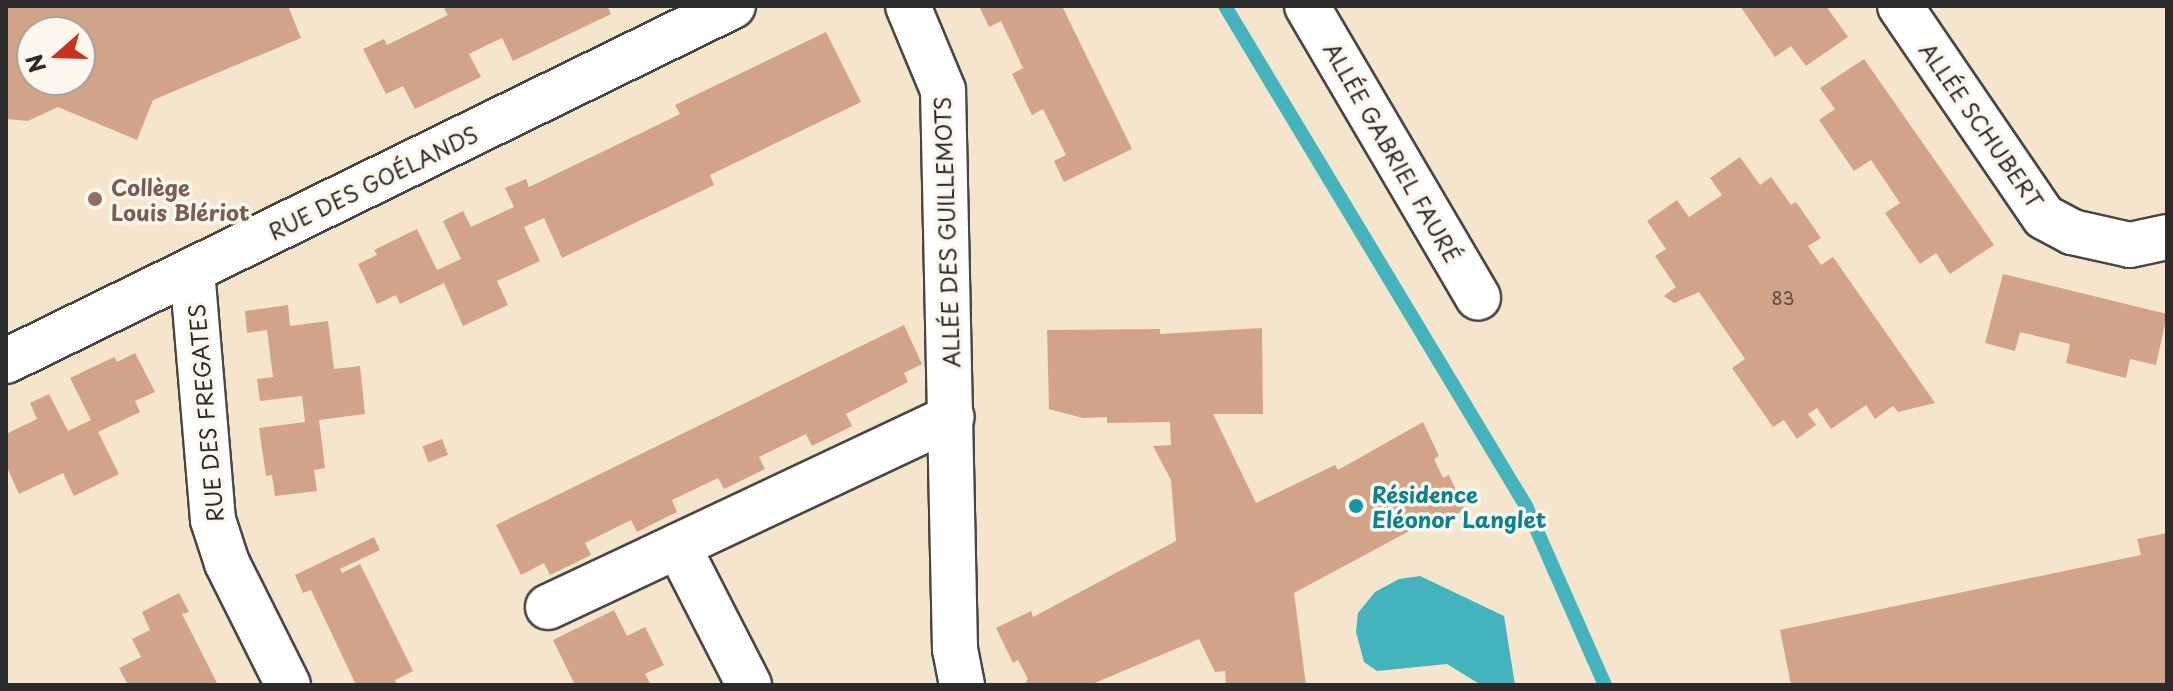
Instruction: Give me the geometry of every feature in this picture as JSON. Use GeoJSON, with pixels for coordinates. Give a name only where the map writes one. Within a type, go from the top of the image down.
{"type":"FeatureCollection","features":[{"type":"Feature","properties":{"kind":"street","name":"RUE DES GOÉLANDS"},"geometry":{"type":"LineString","coordinates":[[8,359],[733,6]]}},
{"type":"Feature","properties":{"kind":"street","name":"ALLÉE DES GUILLEMOTS"},"geometry":{"type":"LineString","coordinates":[[908,6],[943,90],[956,664],[962,685]]}},
{"type":"Feature","properties":{"kind":"street","name":"ALLÉE GABRIEL FAURÉ"},"geometry":{"type":"LineString","coordinates":[[1307,6],[1478,298]]}},
{"type":"Feature","properties":{"kind":"street","name":"ALLÉE SCHUBERT"},"geometry":{"type":"LineString","coordinates":[[1900,6],[2044,217],[2072,232],[2130,245],[2167,237]]}},
{"type":"Feature","properties":{"kind":"street","name":"RUE DES FREGATES"},"geometry":{"type":"LineString","coordinates":[[192,270],[213,520],[227,563],[288,685]]}},
{"type":"Feature","properties":{"kind":"street"},"geometry":{"type":"LineString","coordinates":[[548,607],[952,417]]}},
{"type":"Feature","properties":{"kind":"street"},"geometry":{"type":"LineString","coordinates":[[678,546],[749,685]]}},
{"type":"Feature","properties":{"kind":"water"},"geometry":{"type":"Polygon","coordinates":[[[1420,576],[1504,616],[1515,685],[1481,685],[1447,664],[1377,671],[1364,662],[1356,632],[1358,613],[1375,592],[1399,579],[1420,576]]]}},
{"type":"Feature","properties":{"kind":"building"},"geometry":{"type":"Polygon","coordinates":[[[6,6],[288,6],[301,38],[153,100],[137,140],[58,107],[28,121],[6,119],[6,6]]]}},
{"type":"Feature","properties":{"kind":"building"},"geometry":{"type":"Polygon","coordinates":[[[450,6],[607,6],[611,14],[513,61],[502,38],[485,46],[469,54],[481,77],[415,109],[403,86],[386,94],[363,49],[384,39],[387,45],[448,15],[444,9],[450,6]]]}},
{"type":"Feature","properties":{"kind":"building"},"geometry":{"type":"Polygon","coordinates":[[[979,6],[1062,6],[1132,149],[1064,182],[1054,161],[1066,155],[1043,109],[1032,115],[1012,74],[1023,68],[1001,21],[989,27],[979,6]]]}},
{"type":"Feature","properties":{"kind":"building"},"geometry":{"type":"Polygon","coordinates":[[[1740,6],[1826,6],[1848,37],[1806,66],[1791,46],[1775,57],[1740,6]]]}},
{"type":"Feature","properties":{"kind":"building"},"geometry":{"type":"Polygon","coordinates":[[[826,32],[861,102],[710,175],[714,185],[562,258],[544,218],[524,227],[540,261],[497,281],[508,305],[463,326],[444,283],[400,304],[396,295],[377,304],[358,264],[377,255],[374,250],[417,229],[437,270],[461,259],[443,221],[463,211],[471,227],[514,207],[505,188],[526,179],[529,187],[604,151],[680,114],[675,105],[826,32]]]}},
{"type":"Feature","properties":{"kind":"building"},"geometry":{"type":"Polygon","coordinates":[[[1864,59],[1994,245],[1950,274],[1936,253],[1920,264],[1885,213],[1900,203],[1871,160],[1854,171],[1819,120],[1835,109],[1820,88],[1864,59]]]}},
{"type":"Feature","properties":{"kind":"building"},"geometry":{"type":"Polygon","coordinates":[[[1740,157],[1760,185],[1771,177],[1791,205],[1796,202],[1821,238],[1808,246],[1821,265],[1833,257],[1935,403],[1898,412],[1893,406],[1875,419],[1866,405],[1831,429],[1817,408],[1808,414],[1816,425],[1797,439],[1784,420],[1773,427],[1732,368],[1745,359],[1699,292],[1674,303],[1664,296],[1676,287],[1655,256],[1666,249],[1647,221],[1677,200],[1689,217],[1722,195],[1710,178],[1740,157]]]}},
{"type":"Feature","properties":{"kind":"building"},"geometry":{"type":"Polygon","coordinates":[[[2003,274],[2167,314],[2156,365],[2130,359],[2126,378],[2066,363],[2070,344],[2020,332],[2015,351],[1985,343],[2003,274]]]}},
{"type":"Feature","properties":{"kind":"building"},"geometry":{"type":"Polygon","coordinates":[[[288,305],[290,326],[328,321],[334,369],[360,366],[365,414],[319,420],[325,468],[314,470],[317,491],[275,496],[272,475],[266,476],[259,428],[305,422],[302,396],[260,401],[257,379],[273,377],[267,330],[247,333],[245,311],[288,305]]]}},
{"type":"Feature","properties":{"kind":"building"},"geometry":{"type":"Polygon","coordinates":[[[904,325],[922,364],[904,373],[908,382],[846,414],[852,426],[812,446],[806,434],[759,457],[765,469],[724,489],[718,478],[672,500],[677,512],[637,532],[631,520],[585,543],[591,555],[550,575],[544,563],[521,575],[496,525],[904,325]]]}},
{"type":"Feature","properties":{"kind":"building","name":"Résidence Eléonor Langlet"},"geometry":{"type":"Polygon","coordinates":[[[1262,328],[1263,414],[1213,414],[1256,503],[1335,465],[1338,470],[1423,422],[1439,456],[1434,459],[1443,478],[1449,475],[1465,510],[1430,527],[1428,521],[1294,593],[1306,685],[1226,685],[1225,671],[1215,672],[1199,639],[1090,685],[1024,685],[1028,679],[1018,660],[1013,663],[996,628],[1031,611],[1033,617],[1176,541],[1171,480],[1153,446],[1171,445],[1170,422],[1107,423],[1107,417],[1083,418],[1049,409],[1047,330],[1160,329],[1160,334],[1262,328]]]}},
{"type":"Feature","properties":{"kind":"building"},"geometry":{"type":"Polygon","coordinates":[[[135,353],[155,392],[135,401],[140,412],[98,432],[119,474],[74,496],[63,473],[19,494],[6,465],[6,434],[37,419],[30,403],[49,394],[68,431],[91,420],[70,378],[114,357],[117,362],[135,353]]]}},
{"type":"Feature","properties":{"kind":"building"},"geometry":{"type":"Polygon","coordinates":[[[442,439],[448,455],[428,462],[422,447],[442,439]]]}},
{"type":"Feature","properties":{"kind":"building"},"geometry":{"type":"Polygon","coordinates":[[[2167,533],[2167,685],[1791,685],[1780,630],[2141,555],[2137,539],[2167,533]]]}},
{"type":"Feature","properties":{"kind":"building"},"geometry":{"type":"Polygon","coordinates":[[[374,537],[380,550],[340,569],[342,573],[360,564],[413,671],[395,680],[397,685],[356,685],[311,590],[303,593],[295,575],[374,537]]]}},
{"type":"Feature","properties":{"kind":"building"},"geometry":{"type":"Polygon","coordinates":[[[179,593],[189,612],[182,614],[218,685],[128,685],[119,668],[141,657],[132,639],[150,630],[142,612],[179,593]]]}},
{"type":"Feature","properties":{"kind":"building"},"geometry":{"type":"Polygon","coordinates":[[[614,610],[627,636],[645,627],[664,665],[645,674],[651,685],[575,685],[553,640],[614,610]]]}},
{"type":"Feature","properties":{"kind":"waterway"},"geometry":{"type":"LineString","coordinates":[[1225,6],[1526,506],[1605,685]]}},
{"type":"Feature","properties":{"kind":"place","name":"Collège Louis Blériot"},"geometry":{"type":"Point","coordinates":[95,199]}},
{"type":"Feature","properties":{"kind":"place","name":"Résidence Eléonor Langlet"},"geometry":{"type":"Point","coordinates":[1356,506]}}]}
